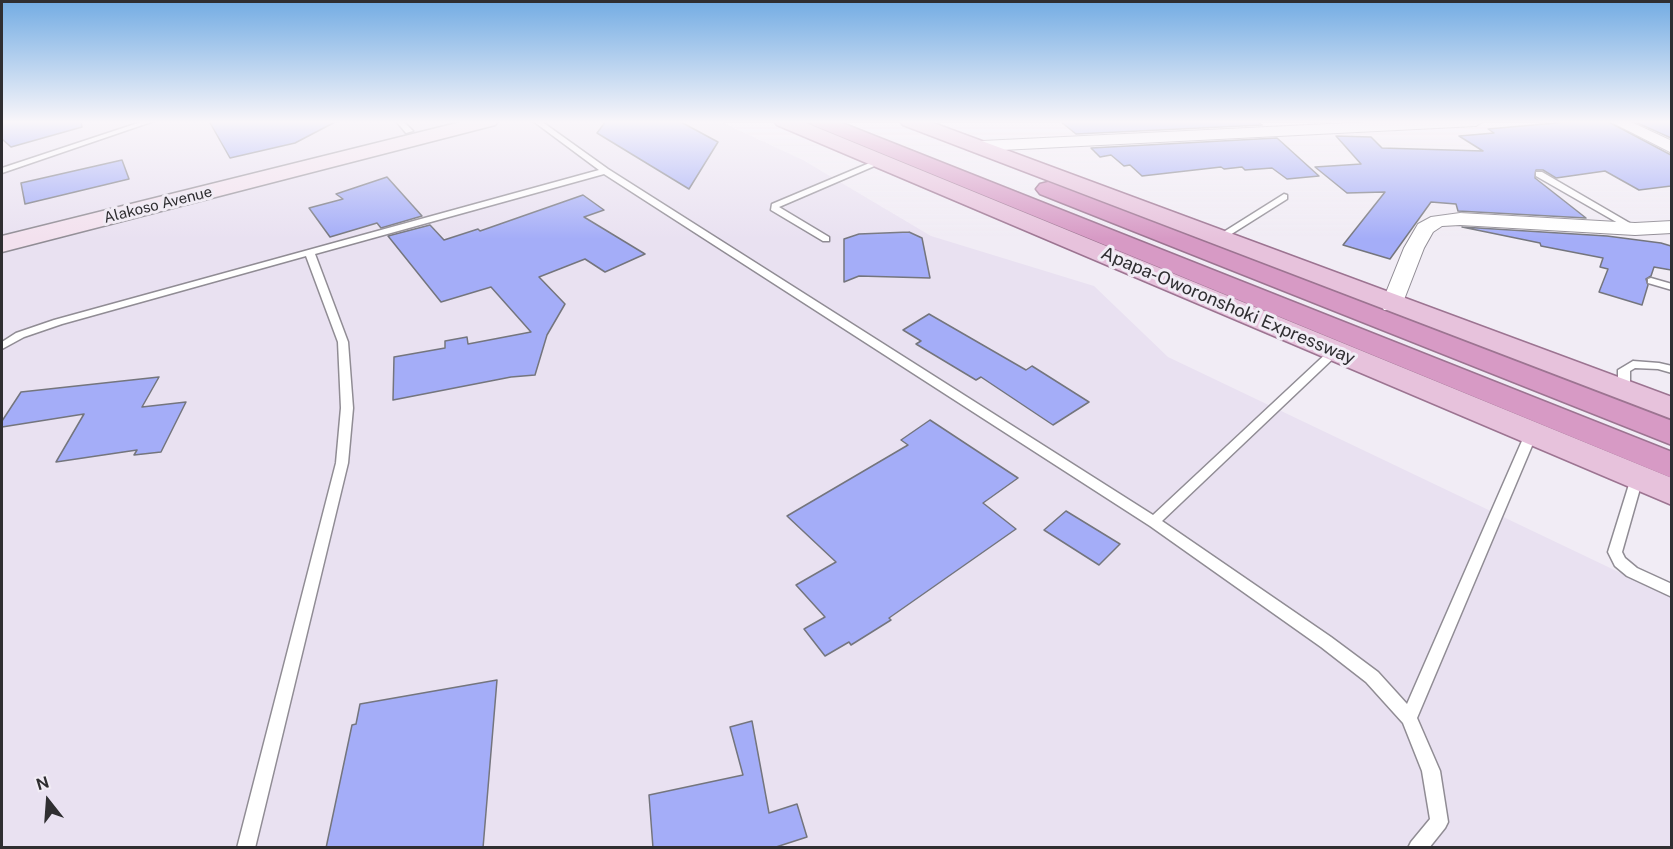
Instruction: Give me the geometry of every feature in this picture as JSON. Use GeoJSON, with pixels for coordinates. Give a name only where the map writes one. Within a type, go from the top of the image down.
{"type":"FeatureCollection","features":[{"type":"Feature","properties":{"kind":"highway","name":"Apapa-Oworonshoki Expressway"},"geometry":{"type":"LineString","coordinates":[[918,161],[1671,466]]}},
{"type":"Feature","properties":{"kind":"highway"},"geometry":{"type":"LineString","coordinates":[[970,161],[1671,434]]}},
{"type":"Feature","properties":{"kind":"main road","name":"Apapa-Oworonshoki Expressway"},"geometry":{"type":"LineString","coordinates":[[882,161],[1671,492]]}},
{"type":"Feature","properties":{"kind":"main road"},"geometry":{"type":"LineString","coordinates":[[1020,161],[1392,305],[1671,409]]}},
{"type":"Feature","properties":{"kind":"street","name":"Alakoso Avenue"},"geometry":{"type":"LineString","coordinates":[[2,231],[271,161]]}},
{"type":"Feature","properties":{"kind":"street","name":"Alakoso Avenue"},"geometry":{"type":"LineString","coordinates":[[2,244],[331,161]]}},
{"type":"Feature","properties":{"kind":"street"},"geometry":{"type":"LineString","coordinates":[[1392,305],[1414,248],[1425,228],[1438,221],[1460,219],[1635,229],[1671,227]]}},
{"type":"Feature","properties":{"kind":"lane"},"geometry":{"type":"LineString","coordinates":[[2,171],[33,161]]}},
{"type":"Feature","properties":{"kind":"lane"},"geometry":{"type":"LineString","coordinates":[[591,161],[1153,522],[1326,642],[1372,677],[1409,718],[1431,771],[1438,822],[1417,848]]}},
{"type":"Feature","properties":{"kind":"lane"},"geometry":{"type":"LineString","coordinates":[[826,239],[782,215],[775,210],[775,206],[882,161]]}},
{"type":"Feature","properties":{"kind":"lane"},"geometry":{"type":"LineString","coordinates":[[2,346],[20,335],[58,322],[605,171]]}},
{"type":"Feature","properties":{"kind":"lane"},"geometry":{"type":"LineString","coordinates":[[1539,174],[1635,229]]}},
{"type":"Feature","properties":{"kind":"lane"},"geometry":{"type":"LineString","coordinates":[[1220,238],[1284,197]]}},
{"type":"Feature","properties":{"kind":"lane"},"geometry":{"type":"LineString","coordinates":[[246,848],[342,464],[347,408],[343,342],[309,254]]}},
{"type":"Feature","properties":{"kind":"lane"},"geometry":{"type":"LineString","coordinates":[[1650,281],[1671,287]]}},
{"type":"Feature","properties":{"kind":"lane"},"geometry":{"type":"LineString","coordinates":[[1153,522],[1335,351]]}},
{"type":"Feature","properties":{"kind":"lane"},"geometry":{"type":"LineString","coordinates":[[1624,392],[1624,370],[1633,364],[1659,366],[1671,370]]}},
{"type":"Feature","properties":{"kind":"lane"},"geometry":{"type":"LineString","coordinates":[[1409,718],[1531,434]]}},
{"type":"Feature","properties":{"kind":"lane"},"geometry":{"type":"LineString","coordinates":[[1637,478],[1615,552],[1620,562],[1632,572],[1671,591]]}},
{"type":"Feature","properties":{"kind":"shaded area"},"geometry":{"type":"Polygon","coordinates":[[[2,161],[804,161],[931,236],[1094,286],[1168,357],[1671,597],[1671,847],[2,848],[2,161]]]}},
{"type":"Feature","properties":{"kind":"building"},"geometry":{"type":"Polygon","coordinates":[[[119,161],[122,161],[129,179],[25,204],[21,183],[119,161]]]}},
{"type":"Feature","properties":{"kind":"building"},"geometry":{"type":"Polygon","coordinates":[[[642,161],[707,161],[689,189],[642,161]]]}},
{"type":"Feature","properties":{"kind":"building"},"geometry":{"type":"Polygon","coordinates":[[[1118,161],[1302,161],[1319,176],[1287,179],[1272,168],[1245,170],[1242,167],[1224,169],[1221,167],[1142,176],[1130,165],[1124,166],[1118,161]]]}},
{"type":"Feature","properties":{"kind":"building"},"geometry":{"type":"Polygon","coordinates":[[[1358,161],[1671,161],[1671,186],[1639,190],[1605,171],[1556,178],[1543,170],[1536,170],[1535,178],[1586,218],[1458,211],[1456,204],[1431,202],[1390,259],[1343,245],[1385,192],[1347,193],[1315,167],[1361,164],[1358,161]]]}},
{"type":"Feature","properties":{"kind":"building"},"geometry":{"type":"Polygon","coordinates":[[[387,177],[422,216],[381,228],[377,223],[330,237],[309,208],[343,199],[336,194],[387,177]]]}},
{"type":"Feature","properties":{"kind":"building"},"geometry":{"type":"Polygon","coordinates":[[[583,195],[604,210],[584,217],[645,254],[605,272],[585,259],[539,277],[565,304],[547,335],[535,375],[511,377],[393,400],[394,357],[445,348],[445,341],[467,337],[468,344],[531,332],[491,287],[441,302],[388,236],[430,225],[444,240],[478,229],[480,231],[583,195]]]}},
{"type":"Feature","properties":{"kind":"building"},"geometry":{"type":"Polygon","coordinates":[[[1462,227],[1607,236],[1661,243],[1671,246],[1671,270],[1654,267],[1651,276],[1646,279],[1648,285],[1642,305],[1599,292],[1608,269],[1600,267],[1603,258],[1462,227]]]}},
{"type":"Feature","properties":{"kind":"building"},"geometry":{"type":"Polygon","coordinates":[[[909,232],[922,238],[930,278],[859,276],[844,282],[844,239],[859,234],[909,232]]]}},
{"type":"Feature","properties":{"kind":"building"},"geometry":{"type":"Polygon","coordinates":[[[929,314],[1026,370],[1032,366],[1089,402],[1053,425],[981,377],[976,380],[916,344],[921,341],[903,330],[929,314]]]}},
{"type":"Feature","properties":{"kind":"building"},"geometry":{"type":"Polygon","coordinates":[[[159,377],[142,407],[186,402],[161,452],[134,455],[137,450],[56,462],[84,414],[2,427],[2,421],[21,392],[159,377]]]}},
{"type":"Feature","properties":{"kind":"building"},"geometry":{"type":"Polygon","coordinates":[[[930,420],[1018,478],[983,503],[1016,529],[889,618],[891,620],[851,645],[849,642],[825,656],[804,629],[825,617],[796,585],[836,562],[787,516],[908,445],[901,440],[930,420]]]}},
{"type":"Feature","properties":{"kind":"building"},"geometry":{"type":"Polygon","coordinates":[[[1066,511],[1120,544],[1099,565],[1044,530],[1066,511]]]}},
{"type":"Feature","properties":{"kind":"building"},"geometry":{"type":"Polygon","coordinates":[[[497,680],[483,848],[326,848],[352,725],[356,724],[360,704],[497,680]]]}},
{"type":"Feature","properties":{"kind":"building"},"geometry":{"type":"Polygon","coordinates":[[[752,721],[769,813],[797,804],[807,837],[773,848],[653,848],[649,795],[743,775],[730,727],[752,721]]]}}]}
